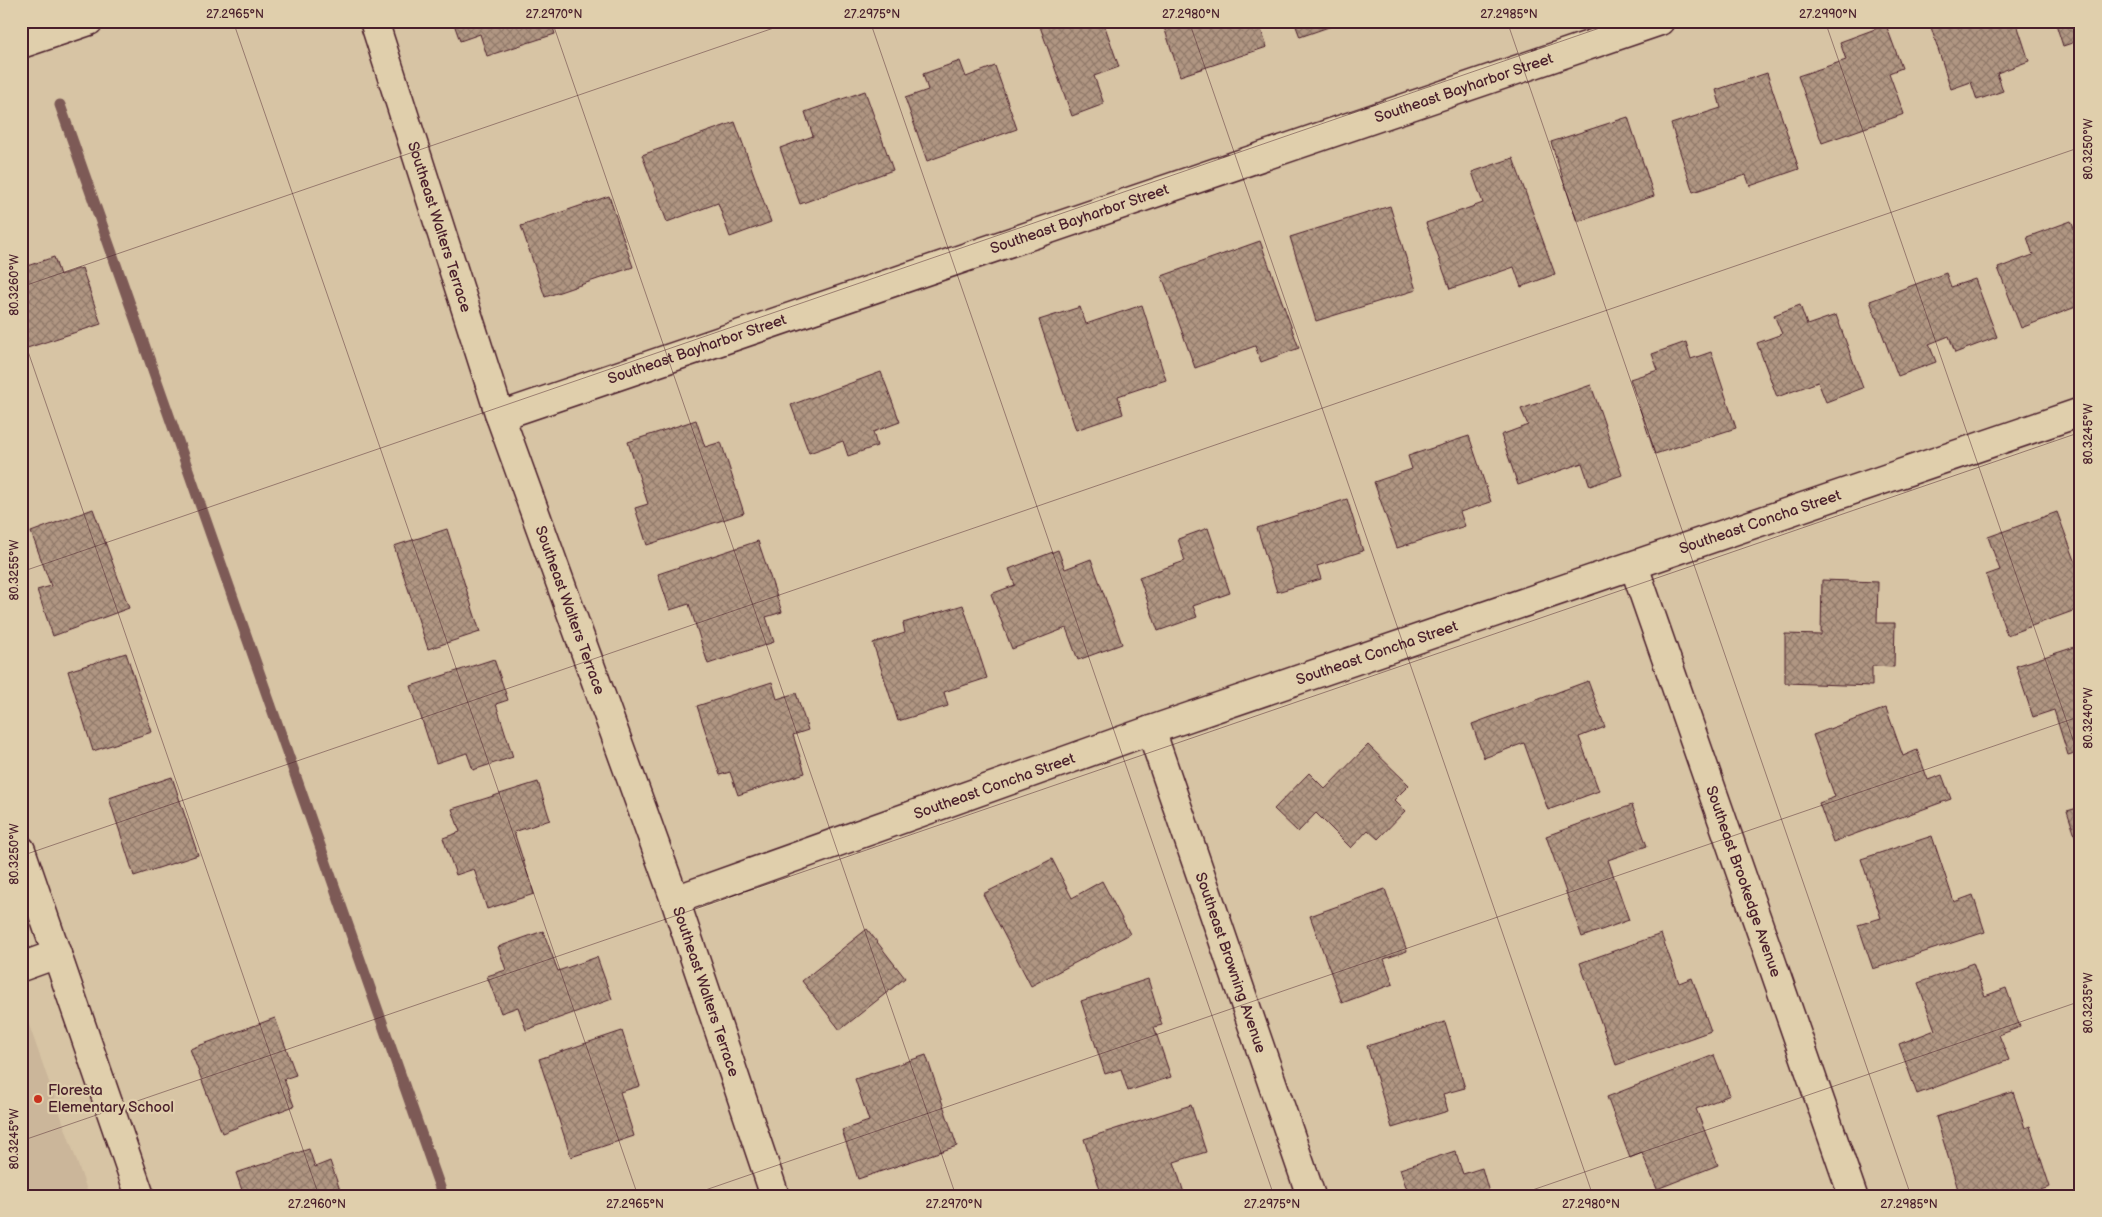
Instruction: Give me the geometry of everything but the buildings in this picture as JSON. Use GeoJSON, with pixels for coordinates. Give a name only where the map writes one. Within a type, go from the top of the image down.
{"type":"FeatureCollection","features":[{"type":"Feature","properties":{"kind":"street"},"geometry":{"type":"LineString","coordinates":[[21,44],[88,21]]}},
{"type":"Feature","properties":{"kind":"street","name":"Southeast Walters Terrace"},"geometry":{"type":"LineString","coordinates":[[374,21],[500,416],[675,900],[775,1196]]}},
{"type":"Feature","properties":{"kind":"street","name":"Southeast Bayharbor Street"},"geometry":{"type":"LineString","coordinates":[[500,416],[1660,21]]}},
{"type":"Feature","properties":{"kind":"street","name":"Southeast Concha Street"},"geometry":{"type":"LineString","coordinates":[[675,900],[1150,730],[2081,412]]}},
{"type":"Feature","properties":{"kind":"street","name":"Southeast Brookedge Avenue"},"geometry":{"type":"LineString","coordinates":[[1634,566],[1853,1196]]}},
{"type":"Feature","properties":{"kind":"street","name":"Southeast Browning Avenue"},"geometry":{"type":"LineString","coordinates":[[1150,730],[1311,1196]]}},
{"type":"Feature","properties":{"kind":"street"},"geometry":{"type":"LineString","coordinates":[[21,850],[140,1196]]}},
{"type":"Feature","properties":{"kind":"street"},"geometry":{"type":"LineString","coordinates":[[21,967],[57,954]]}},
{"type":"Feature","properties":{"kind":"shaded area","name":"Floresta Elementary School"},"geometry":{"type":"Polygon","coordinates":[[[21,1002],[89,1196],[21,1196],[21,1002]]]}},
{"type":"Feature","properties":{"kind":"waterway"},"geometry":{"type":"LineString","coordinates":[[60,105],[443,1196]]}},
{"type":"Feature","properties":{"kind":"place","name":"Floresta Elementary School"},"geometry":{"type":"Point","coordinates":[38,1099]}}]}
